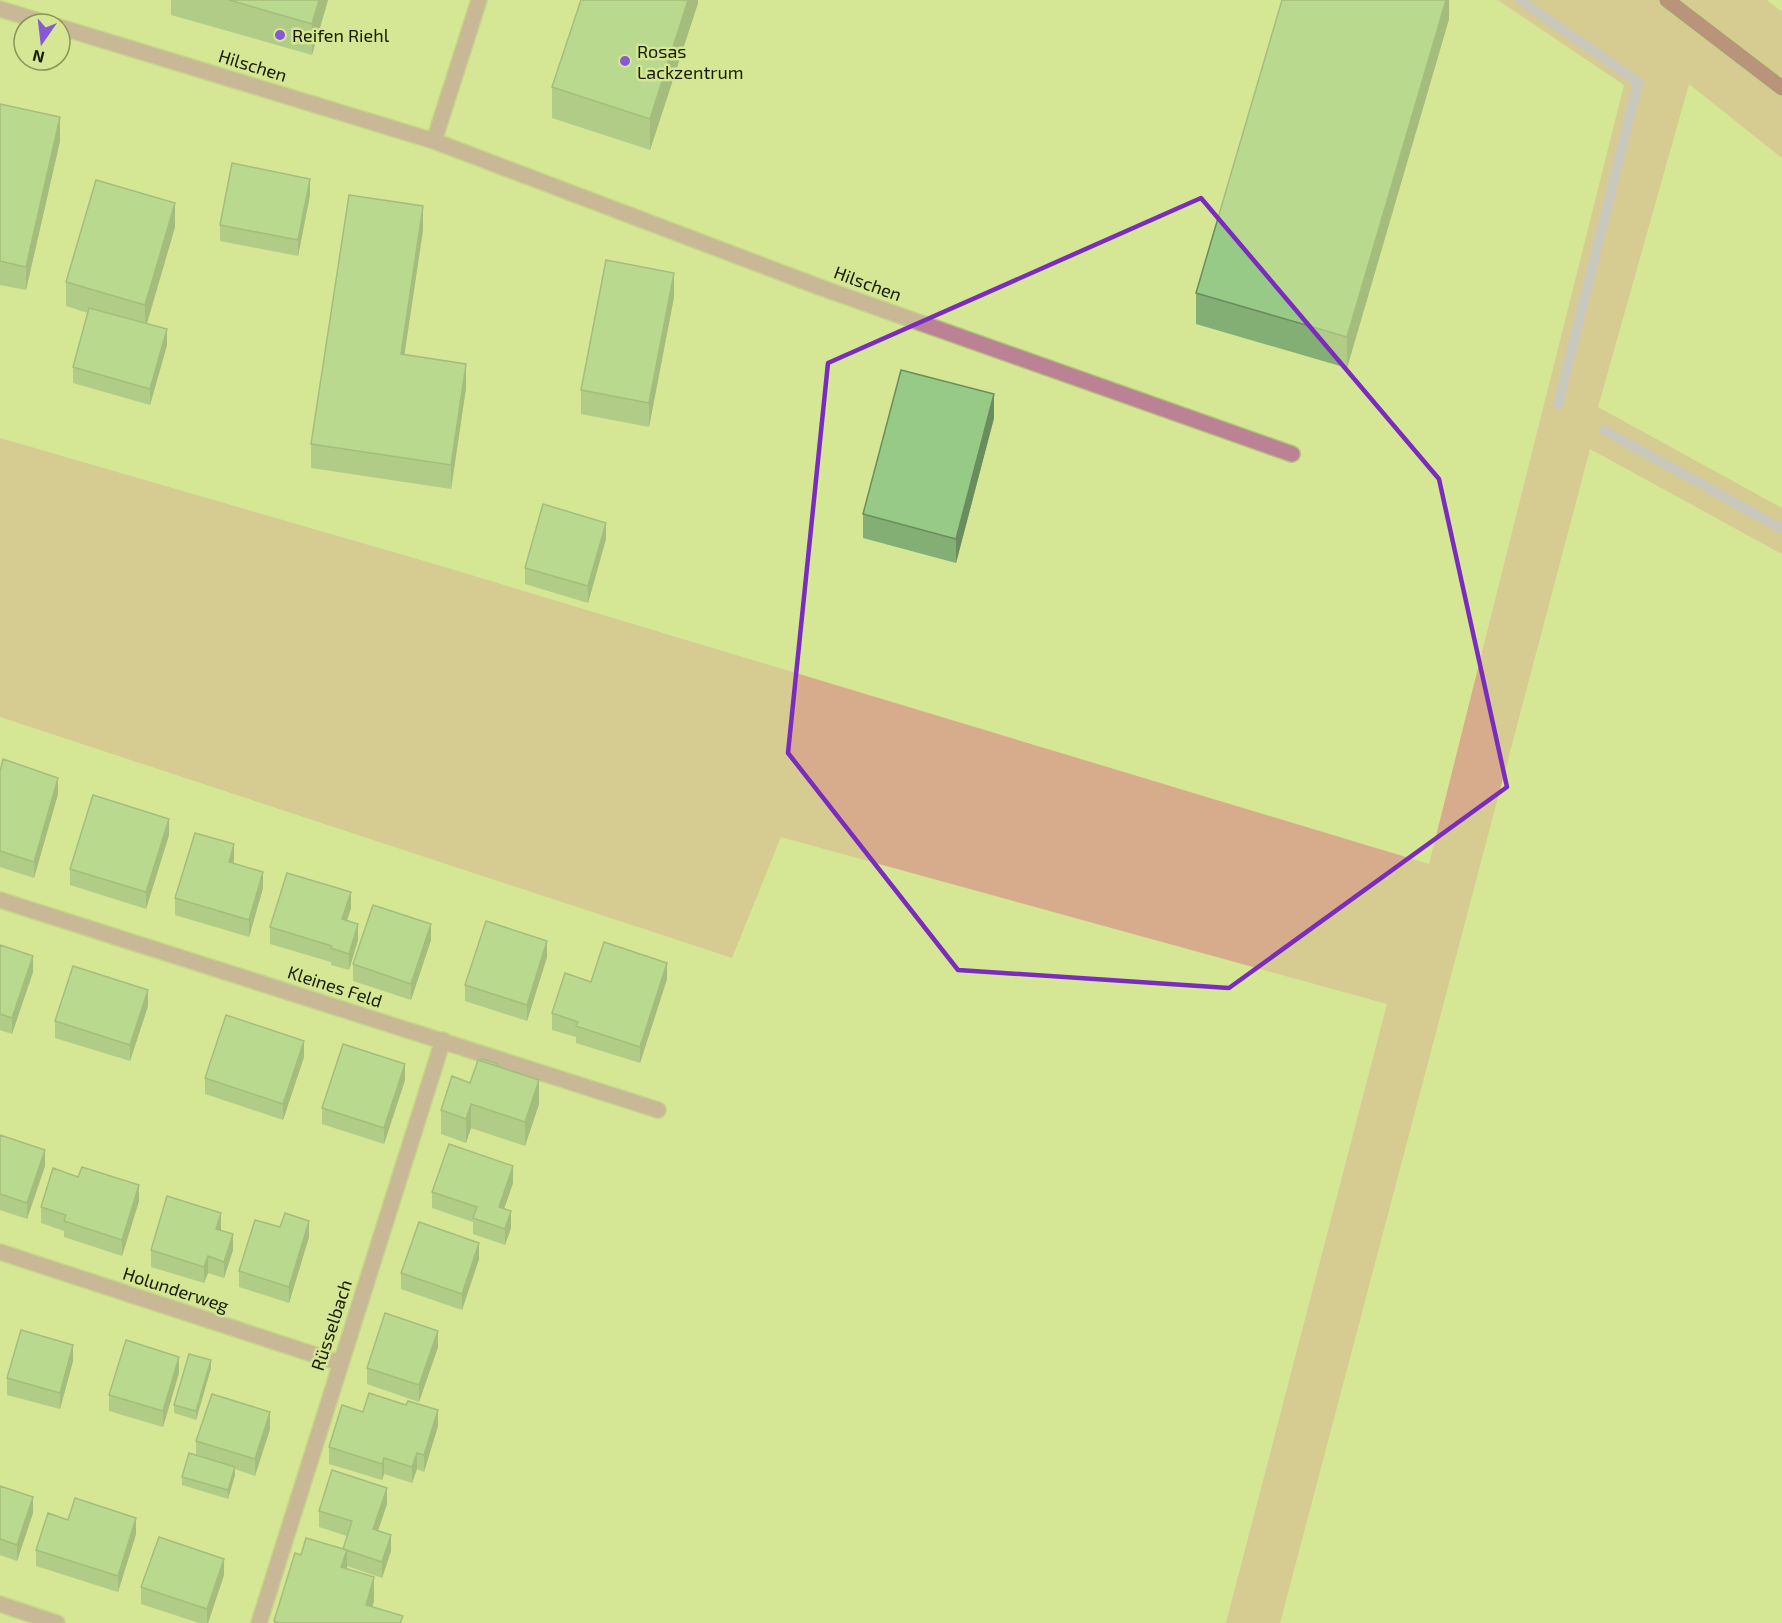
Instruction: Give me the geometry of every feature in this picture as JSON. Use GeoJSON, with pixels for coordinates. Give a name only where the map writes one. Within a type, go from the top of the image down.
{"type":"FeatureCollection","features":[{"type":"Feature","properties":{"kind":"main road"},"geometry":{"type":"LineString","coordinates":[[1667,0],[1782,88]]}},
{"type":"Feature","properties":{"kind":"street"},"geometry":{"type":"LineString","coordinates":[[434,141],[479,0]]}},
{"type":"Feature","properties":{"kind":"street","name":"Hilschen"},"geometry":{"type":"LineString","coordinates":[[72,31],[434,141],[822,288],[1292,454]]}},
{"type":"Feature","properties":{"kind":"street","name":"Kleines Feld"},"geometry":{"type":"LineString","coordinates":[[0,900],[658,1110]]}},
{"type":"Feature","properties":{"kind":"street","name":"Rüsselbach"},"geometry":{"type":"LineString","coordinates":[[259,1623],[443,1040]]}},
{"type":"Feature","properties":{"kind":"street","name":"Holunderweg"},"geometry":{"type":"LineString","coordinates":[[0,1252],[340,1363]]}},
{"type":"Feature","properties":{"kind":"street"},"geometry":{"type":"LineString","coordinates":[[0,1604],[57,1623]]}},
{"type":"Feature","properties":{"kind":"highlighted area"},"geometry":{"type":"Polygon","coordinates":[[[1201,198],[1439,479],[1507,787],[1229,988],[958,970],[788,753],[828,363],[1201,198]]]}},
{"type":"Feature","properties":{"kind":"shaded area"},"geometry":{"type":"Polygon","coordinates":[[[1498,0],[1767,0],[1782,12],[1782,158],[1689,84],[1598,407],[1782,508],[1782,554],[1590,449],[1280,1623],[1226,1623],[1387,1004],[781,837],[732,958],[0,717],[0,438],[431,563],[1429,864],[1624,85],[1498,0]]]}},
{"type":"Feature","properties":{"kind":"building"},"geometry":{"type":"Polygon","coordinates":[[[229,0],[319,0],[312,24],[229,0]]]}},
{"type":"Feature","properties":{"kind":"building","name":"Rosas Lackzentrum"},"geometry":{"type":"Polygon","coordinates":[[[581,0],[688,0],[650,119],[552,87],[581,0]]]}},
{"type":"Feature","properties":{"kind":"building"},"geometry":{"type":"Polygon","coordinates":[[[1282,0],[1446,0],[1347,337],[1196,293],[1282,0]]]}},
{"type":"Feature","properties":{"kind":"building"},"geometry":{"type":"Polygon","coordinates":[[[0,104],[60,117],[26,267],[0,261],[0,104]]]}},
{"type":"Feature","properties":{"kind":"building"},"geometry":{"type":"Polygon","coordinates":[[[232,163],[310,179],[298,240],[220,225],[232,163]]]}},
{"type":"Feature","properties":{"kind":"building"},"geometry":{"type":"Polygon","coordinates":[[[96,180],[175,203],[145,305],[66,282],[96,180]]]}},
{"type":"Feature","properties":{"kind":"building"},"geometry":{"type":"Polygon","coordinates":[[[349,195],[423,206],[401,354],[466,364],[451,465],[311,444],[349,195]]]}},
{"type":"Feature","properties":{"kind":"building"},"geometry":{"type":"Polygon","coordinates":[[[606,260],[674,273],[649,403],[581,390],[606,260]]]}},
{"type":"Feature","properties":{"kind":"building"},"geometry":{"type":"Polygon","coordinates":[[[89,308],[167,329],[150,389],[73,367],[89,308]]]}},
{"type":"Feature","properties":{"kind":"building"},"geometry":{"type":"Polygon","coordinates":[[[901,370],[994,394],[956,539],[863,514],[901,370]]]}},
{"type":"Feature","properties":{"kind":"building"},"geometry":{"type":"Polygon","coordinates":[[[543,504],[606,523],[588,586],[525,568],[543,504]]]}},
{"type":"Feature","properties":{"kind":"building"},"geometry":{"type":"Polygon","coordinates":[[[3,759],[58,778],[34,862],[0,851],[0,771],[3,759]]]}},
{"type":"Feature","properties":{"kind":"building"},"geometry":{"type":"Polygon","coordinates":[[[93,795],[169,819],[146,892],[70,869],[93,795]]]}},
{"type":"Feature","properties":{"kind":"building"},"geometry":{"type":"Polygon","coordinates":[[[195,833],[234,844],[229,862],[263,872],[249,920],[175,898],[195,833]]]}},
{"type":"Feature","properties":{"kind":"building"},"geometry":{"type":"Polygon","coordinates":[[[287,873],[351,892],[342,919],[358,924],[349,954],[331,948],[332,946],[270,927],[287,873]]]}},
{"type":"Feature","properties":{"kind":"building"},"geometry":{"type":"Polygon","coordinates":[[[373,905],[431,924],[411,984],[353,964],[373,905]]]}},
{"type":"Feature","properties":{"kind":"building"},"geometry":{"type":"Polygon","coordinates":[[[486,921],[547,941],[527,1005],[465,985],[486,921]]]}},
{"type":"Feature","properties":{"kind":"building"},"geometry":{"type":"Polygon","coordinates":[[[604,942],[667,963],[640,1047],[576,1026],[578,1022],[552,1013],[565,973],[591,982],[604,942]]]}},
{"type":"Feature","properties":{"kind":"building"},"geometry":{"type":"Polygon","coordinates":[[[0,945],[33,956],[12,1018],[0,1014],[0,945]]]}},
{"type":"Feature","properties":{"kind":"building"},"geometry":{"type":"Polygon","coordinates":[[[73,966],[148,990],[130,1045],[55,1021],[73,966]]]}},
{"type":"Feature","properties":{"kind":"building"},"geometry":{"type":"Polygon","coordinates":[[[226,1015],[304,1041],[283,1104],[205,1078],[226,1015]]]}},
{"type":"Feature","properties":{"kind":"building"},"geometry":{"type":"Polygon","coordinates":[[[343,1044],[405,1064],[384,1128],[322,1108],[343,1044]]]}},
{"type":"Feature","properties":{"kind":"building"},"geometry":{"type":"Polygon","coordinates":[[[482,1059],[498,1064],[497,1066],[481,1061],[482,1059]]]}},
{"type":"Feature","properties":{"kind":"building"},"geometry":{"type":"Polygon","coordinates":[[[478,1060],[539,1080],[525,1122],[471,1104],[466,1119],[441,1110],[452,1076],[470,1083],[478,1060]]]}},
{"type":"Feature","properties":{"kind":"building"},"geometry":{"type":"Polygon","coordinates":[[[0,1135],[45,1150],[27,1203],[0,1194],[0,1135]]]}},
{"type":"Feature","properties":{"kind":"building"},"geometry":{"type":"Polygon","coordinates":[[[449,1144],[513,1166],[499,1207],[511,1211],[505,1229],[473,1218],[477,1207],[432,1192],[449,1144]]]}},
{"type":"Feature","properties":{"kind":"building"},"geometry":{"type":"Polygon","coordinates":[[[82,1167],[139,1185],[122,1240],[64,1221],[66,1215],[41,1207],[53,1168],[78,1177],[82,1167]]]}},
{"type":"Feature","properties":{"kind":"building"},"geometry":{"type":"Polygon","coordinates":[[[167,1196],[221,1213],[216,1229],[233,1234],[224,1262],[208,1256],[204,1267],[151,1250],[167,1196]]]}},
{"type":"Feature","properties":{"kind":"building"},"geometry":{"type":"Polygon","coordinates":[[[285,1213],[309,1221],[289,1287],[239,1271],[255,1220],[280,1227],[285,1213]]]}},
{"type":"Feature","properties":{"kind":"building"},"geometry":{"type":"Polygon","coordinates":[[[419,1222],[479,1243],[462,1294],[401,1273],[419,1222]]]}},
{"type":"Feature","properties":{"kind":"building"},"geometry":{"type":"Polygon","coordinates":[[[385,1313],[438,1331],[419,1385],[367,1368],[385,1313]]]}},
{"type":"Feature","properties":{"kind":"building"},"geometry":{"type":"Polygon","coordinates":[[[21,1330],[73,1345],[60,1393],[7,1378],[21,1330]]]}},
{"type":"Feature","properties":{"kind":"building"},"geometry":{"type":"Polygon","coordinates":[[[126,1340],[179,1357],[163,1411],[109,1395],[126,1340]]]}},
{"type":"Feature","properties":{"kind":"building"},"geometry":{"type":"Polygon","coordinates":[[[189,1354],[211,1360],[196,1411],[174,1405],[189,1354]]]}},
{"type":"Feature","properties":{"kind":"building"},"geometry":{"type":"Polygon","coordinates":[[[369,1393],[406,1405],[408,1401],[438,1410],[424,1455],[417,1453],[412,1467],[384,1458],[382,1464],[329,1447],[342,1405],[363,1412],[369,1393]]]}},
{"type":"Feature","properties":{"kind":"building"},"geometry":{"type":"Polygon","coordinates":[[[212,1394],[270,1412],[255,1459],[196,1441],[212,1394]]]}},
{"type":"Feature","properties":{"kind":"building"},"geometry":{"type":"Polygon","coordinates":[[[189,1453],[235,1467],[228,1490],[182,1477],[189,1453]]]}},
{"type":"Feature","properties":{"kind":"building"},"geometry":{"type":"Polygon","coordinates":[[[332,1470],[387,1488],[373,1529],[391,1535],[382,1562],[343,1549],[352,1521],[319,1511],[332,1470]]]}},
{"type":"Feature","properties":{"kind":"building"},"geometry":{"type":"Polygon","coordinates":[[[0,1486],[33,1497],[17,1545],[0,1539],[0,1486]]]}},
{"type":"Feature","properties":{"kind":"building"},"geometry":{"type":"Polygon","coordinates":[[[75,1498],[136,1518],[118,1576],[36,1550],[48,1513],[68,1520],[75,1498]]]}},
{"type":"Feature","properties":{"kind":"building"},"geometry":{"type":"Polygon","coordinates":[[[159,1537],[224,1559],[207,1609],[141,1587],[159,1537]]]}},
{"type":"Feature","properties":{"kind":"building"},"geometry":{"type":"Polygon","coordinates":[[[306,1538],[347,1550],[341,1567],[374,1577],[366,1605],[403,1616],[400,1623],[279,1623],[274,1621],[295,1553],[301,1555],[306,1538]]]}},
{"type":"Feature","properties":{"kind":"waterway"},"geometry":{"type":"LineString","coordinates":[[1520,0],[1638,82],[1558,405]]}},
{"type":"Feature","properties":{"kind":"waterway"},"geometry":{"type":"LineString","coordinates":[[1604,430],[1782,529]]}},
{"type":"Feature","properties":{"kind":"place","name":"Reifen Riehl"},"geometry":{"type":"Point","coordinates":[280,35]}},
{"type":"Feature","properties":{"kind":"place","name":"Rosas Lackzentrum"},"geometry":{"type":"Point","coordinates":[625,61]}}]}
